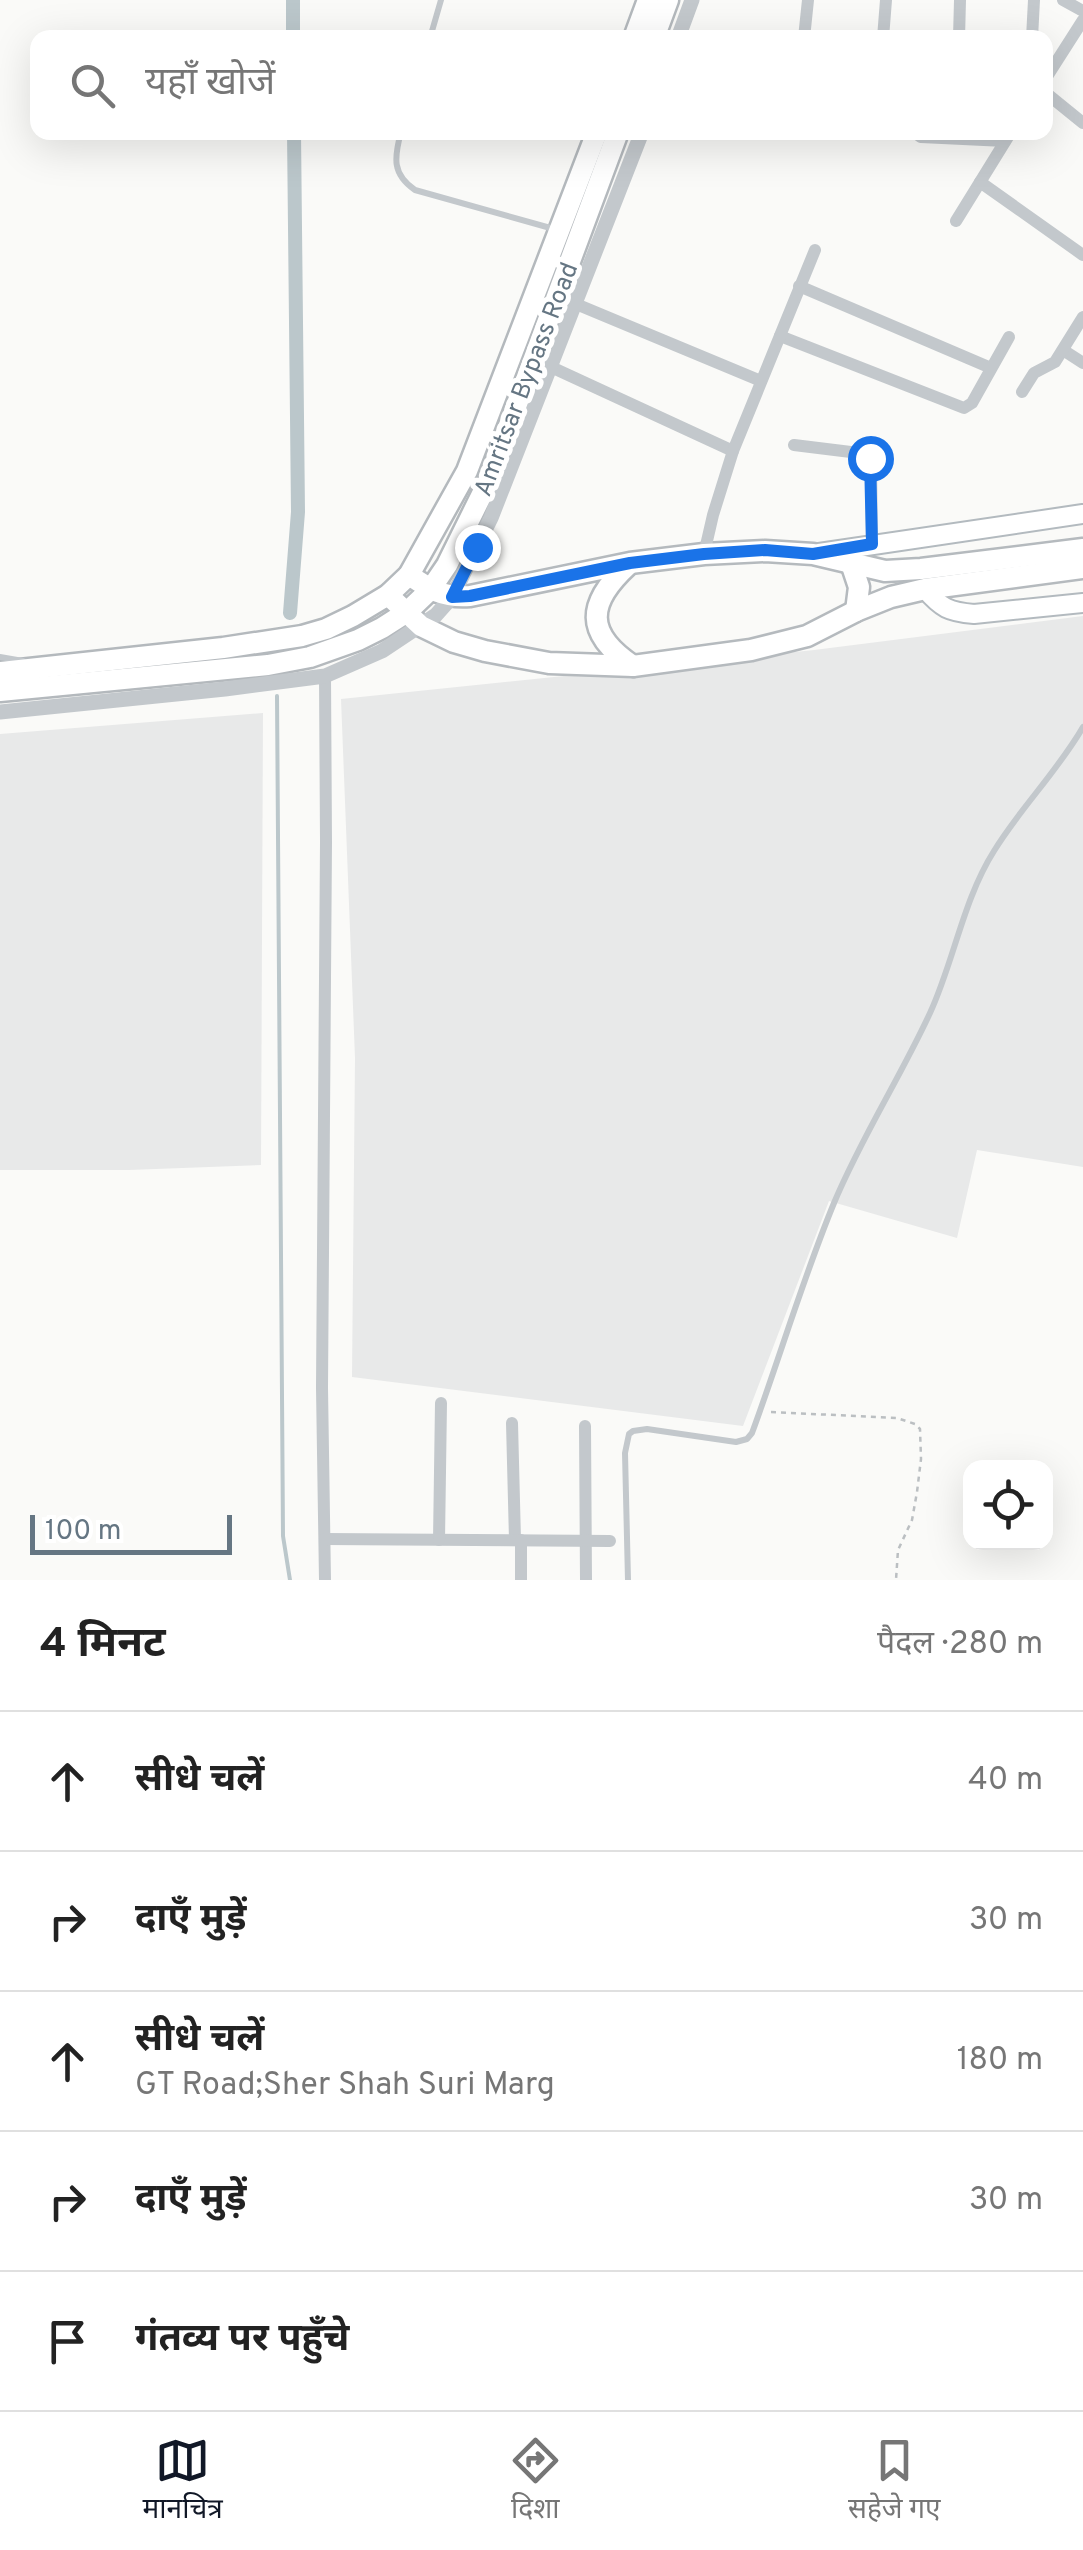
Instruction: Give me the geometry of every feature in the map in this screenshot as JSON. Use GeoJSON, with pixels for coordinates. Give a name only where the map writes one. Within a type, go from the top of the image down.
{"type":"FeatureCollection","features":[{"type":"Feature","properties":{"kind":"main road"},"geometry":{"type":"LineString","coordinates":[[637,30],[648,0]]}},
{"type":"Feature","properties":{"kind":"main road"},"geometry":{"type":"LineString","coordinates":[[657,30],[668,0]]}},
{"type":"Feature","properties":{"kind":"main road","name":"Amritsar Bypass Road"},"geometry":{"type":"LineString","coordinates":[[0,672],[302,636],[326,629],[388,595],[409,575],[467,471],[594,140]]}},
{"type":"Feature","properties":{"kind":"main road","name":"Amritsar Bypass Road"},"geometry":{"type":"LineString","coordinates":[[0,691],[268,666],[310,657],[414,619],[447,565],[488,482],[615,140]]}},
{"type":"Feature","properties":{"kind":"main road"},"geometry":{"type":"LineString","coordinates":[[813,554],[1083,514]]}},
{"type":"Feature","properties":{"kind":"main road"},"geometry":{"type":"LineString","coordinates":[[409,575],[430,590],[452,597],[630,563],[704,554],[765,550],[813,554],[885,570],[921,570],[1083,549]]}},
{"type":"Feature","properties":{"kind":"main road"},"geometry":{"type":"LineString","coordinates":[[630,563],[602,593],[596,606],[596,621],[607,646],[632,666]]}},
{"type":"Feature","properties":{"kind":"main road"},"geometry":{"type":"LineString","coordinates":[[851,563],[858,587],[856,611]]}},
{"type":"Feature","properties":{"kind":"main road"},"geometry":{"type":"LineString","coordinates":[[388,595],[436,634],[485,652],[548,663],[632,666],[751,650],[806,636],[891,597],[925,589],[1083,568]]}},
{"type":"Feature","properties":{"kind":"main road"},"geometry":{"type":"LineString","coordinates":[[925,589],[940,606],[974,614],[1083,603]]}},
{"type":"Feature","properties":{"kind":"street"},"geometry":{"type":"LineString","coordinates":[[681,30],[692,0]]}},
{"type":"Feature","properties":{"kind":"street"},"geometry":{"type":"LineString","coordinates":[[805,30],[808,0]]}},
{"type":"Feature","properties":{"kind":"street"},"geometry":{"type":"LineString","coordinates":[[884,30],[886,0]]}},
{"type":"Feature","properties":{"kind":"street"},"geometry":{"type":"LineString","coordinates":[[959,30],[960,0]]}},
{"type":"Feature","properties":{"kind":"street"},"geometry":{"type":"LineString","coordinates":[[1032,30],[1034,0]]}},
{"type":"Feature","properties":{"kind":"street"},"geometry":{"type":"LineString","coordinates":[[1064,0],[1083,11]]}},
{"type":"Feature","properties":{"kind":"street"},"geometry":{"type":"LineString","coordinates":[[1053,65],[1083,20]]}},
{"type":"Feature","properties":{"kind":"street"},"geometry":{"type":"LineString","coordinates":[[1053,98],[1083,123]]}},
{"type":"Feature","properties":{"kind":"street"},"geometry":{"type":"LineString","coordinates":[[0,712],[325,676],[382,651],[414,619],[436,615],[452,597],[491,518],[639,140]]}},
{"type":"Feature","properties":{"kind":"street"},"geometry":{"type":"LineString","coordinates":[[956,221],[1006,140]]}},
{"type":"Feature","properties":{"kind":"street"},"geometry":{"type":"LineString","coordinates":[[980,182],[1083,255]]}},
{"type":"Feature","properties":{"kind":"street"},"geometry":{"type":"LineString","coordinates":[[704,554],[732,451],[815,250]]}},
{"type":"Feature","properties":{"kind":"street"},"geometry":{"type":"LineString","coordinates":[[799,286],[992,368]]}},
{"type":"Feature","properties":{"kind":"street"},"geometry":{"type":"LineString","coordinates":[[576,304],[761,381]]}},
{"type":"Feature","properties":{"kind":"street"},"geometry":{"type":"LineString","coordinates":[[1022,392],[1034,373],[1055,362],[1083,317]]}},
{"type":"Feature","properties":{"kind":"street"},"geometry":{"type":"LineString","coordinates":[[780,336],[964,408],[972,402],[1009,338]]}},
{"type":"Feature","properties":{"kind":"street"},"geometry":{"type":"LineString","coordinates":[[1062,350],[1083,363]]}},
{"type":"Feature","properties":{"kind":"street"},"geometry":{"type":"LineString","coordinates":[[551,367],[732,451]]}},
{"type":"Feature","properties":{"kind":"street"},"geometry":{"type":"LineString","coordinates":[[794,445],[867,454],[871,463],[872,544]]}},
{"type":"Feature","properties":{"kind":"street"},"geometry":{"type":"LineString","coordinates":[[325,676],[325,1580]]}},
{"type":"Feature","properties":{"kind":"street"},"geometry":{"type":"LineString","coordinates":[[439,1540],[441,1403]]}},
{"type":"Feature","properties":{"kind":"street"},"geometry":{"type":"LineString","coordinates":[[512,1423],[521,1580]]}},
{"type":"Feature","properties":{"kind":"street"},"geometry":{"type":"LineString","coordinates":[[585,1426],[586,1580]]}},
{"type":"Feature","properties":{"kind":"street"},"geometry":{"type":"LineString","coordinates":[[325,1539],[610,1541]]}},
{"type":"Feature","properties":{"kind":"lane"},"geometry":{"type":"LineString","coordinates":[[432,30],[441,0]]}},
{"type":"Feature","properties":{"kind":"lane"},"geometry":{"type":"LineString","coordinates":[[401,140],[396,166],[401,180],[415,190],[560,231]]}},
{"type":"Feature","properties":{"kind":"lane"},"geometry":{"type":"LineString","coordinates":[[0,657],[47,666]]}},
{"type":"Feature","properties":{"kind":"lane"},"geometry":{"type":"LineString","coordinates":[[628,1580],[628,1434],[647,1429],[742,1442],[752,1433],[834,1204],[930,1013],[976,888],[993,852],[1066,757],[1083,728]]}},
{"type":"Feature","properties":{"kind":"path"},"geometry":{"type":"LineString","coordinates":[[760,1412],[897,1418],[920,1429],[918,1492],[912,1520],[898,1550],[896,1580]]}},
{"type":"Feature","properties":{"kind":"shaded area"},"geometry":{"type":"Polygon","coordinates":[[[1083,616],[1083,1167],[977,1150],[957,1238],[829,1201],[743,1426],[352,1377],[355,1058],[341,699],[814,650],[1083,616]]]}},
{"type":"Feature","properties":{"kind":"shaded area"},"geometry":{"type":"Polygon","coordinates":[[[263,713],[261,1165],[0,1170],[0,734],[263,713]]]}},
{"type":"Feature","properties":{"kind":"waterway"},"geometry":{"type":"LineString","coordinates":[[293,0],[293,30]]}},
{"type":"Feature","properties":{"kind":"waterway"},"geometry":{"type":"LineString","coordinates":[[290,613],[298,512],[294,140]]}},
{"type":"Feature","properties":{"kind":"waterway"},"geometry":{"type":"LineString","coordinates":[[277,696],[283,1536],[290,1580]]}},
{"type":"Feature","properties":{"kind":"route"},"geometry":{"type":"LineString","coordinates":[[477,547],[452,597],[630,563],[765,550],[813,554],[872,544],[870,458]]}}]}
